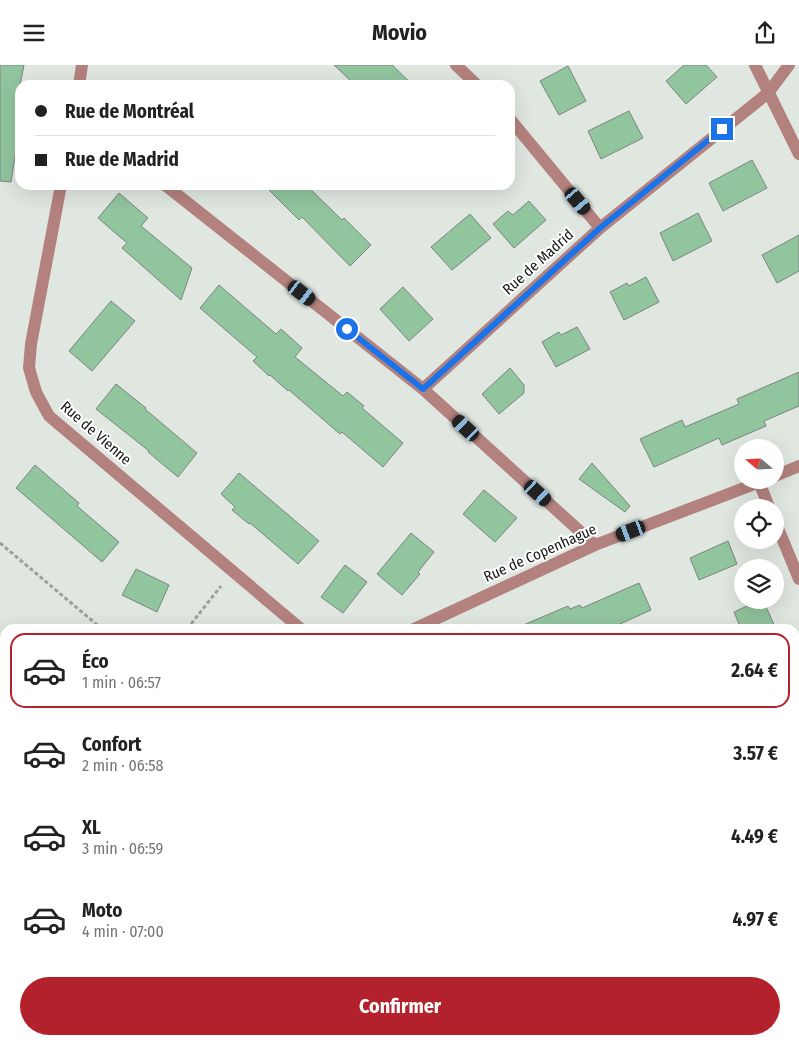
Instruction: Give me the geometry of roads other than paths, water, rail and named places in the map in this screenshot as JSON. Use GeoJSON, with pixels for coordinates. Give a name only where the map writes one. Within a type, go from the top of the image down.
{"type":"FeatureCollection","features":[{"type":"Feature","properties":{"kind":"street"},"geometry":{"type":"LineString","coordinates":[[80,80],[82,65]]}},
{"type":"Feature","properties":{"kind":"street"},"geometry":{"type":"LineString","coordinates":[[456,65],[472,80]]}},
{"type":"Feature","properties":{"kind":"street"},"geometry":{"type":"LineString","coordinates":[[755,65],[799,155]]}},
{"type":"Feature","properties":{"kind":"street","name":"Rue de Madrid"},"geometry":{"type":"LineString","coordinates":[[423,389],[600,228],[768,93],[789,65]]}},
{"type":"Feature","properties":{"kind":"street"},"geometry":{"type":"LineString","coordinates":[[515,125],[600,228]]}},
{"type":"Feature","properties":{"kind":"street","name":"Rue de Vienne"},"geometry":{"type":"LineString","coordinates":[[60,190],[31,344],[29,368],[36,392],[49,416],[295,624]]}},
{"type":"Feature","properties":{"kind":"street"},"geometry":{"type":"LineString","coordinates":[[171,190],[423,389],[595,545]]}},
{"type":"Feature","properties":{"kind":"street"},"geometry":{"type":"LineString","coordinates":[[784,472],[799,466]]}},
{"type":"Feature","properties":{"kind":"street","name":"Rue de Copenhague"},"geometry":{"type":"LineString","coordinates":[[425,624],[595,545],[741,489]]}},
{"type":"Feature","properties":{"kind":"street"},"geometry":{"type":"LineString","coordinates":[[784,543],[799,579]]}}]}
